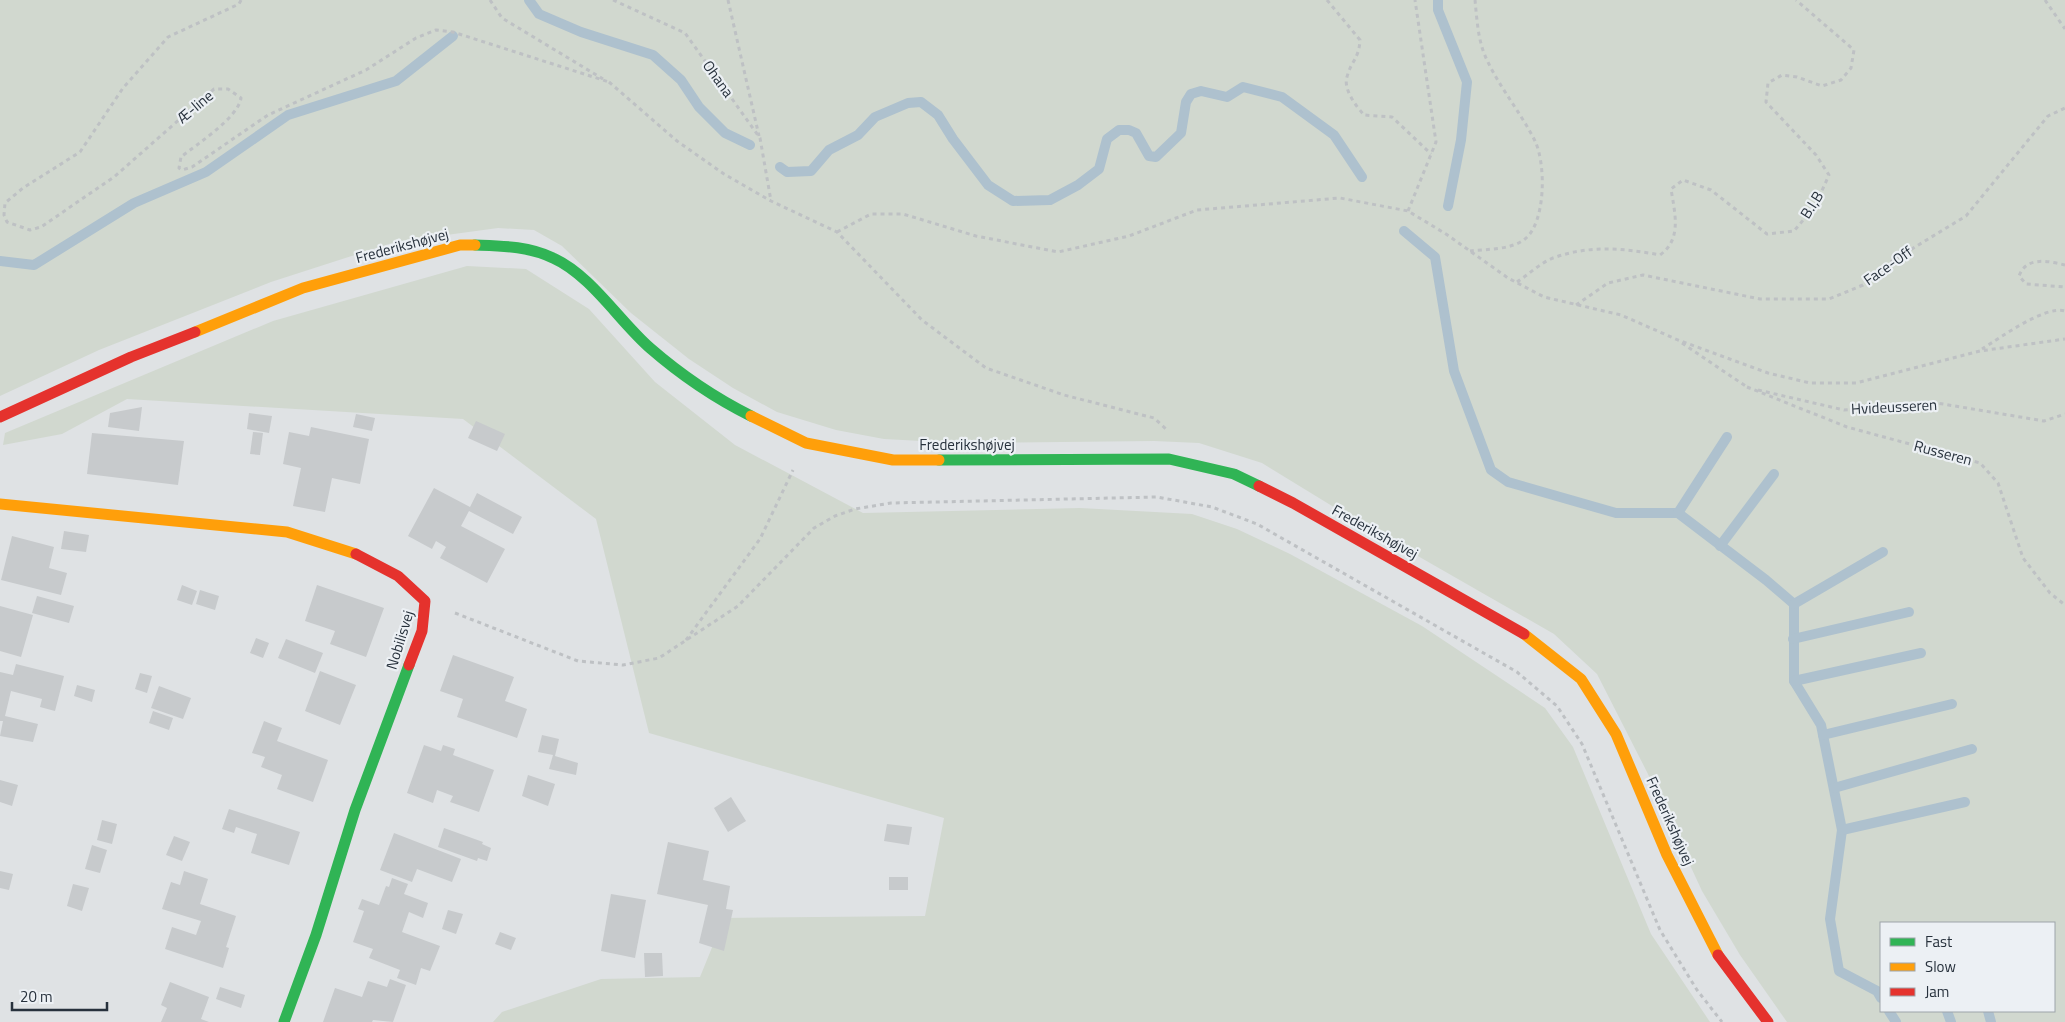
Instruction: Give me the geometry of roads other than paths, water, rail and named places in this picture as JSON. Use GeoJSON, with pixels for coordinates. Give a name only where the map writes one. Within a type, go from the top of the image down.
{"type":"FeatureCollection","features":[{"type":"Feature","properties":{"kind":"street","name":"Frederikshøjvej"},"geometry":{"type":"LineString","coordinates":[[0,417],[131,357],[303,288],[460,245],[515,246],[554,258],[587,282],[650,348],[721,401],[806,443],[893,460],[1169,459],[1234,474],[1293,503],[1530,637],[1582,679],[1616,734],[1667,855],[1721,960],[1768,1022]]}},
{"type":"Feature","properties":{"kind":"street","name":"Nobilisvej"},"geometry":{"type":"LineString","coordinates":[[0,504],[287,532],[330,544],[358,555],[400,578],[412,587],[425,601],[422,631],[355,810],[316,935],[284,1022]]}},
{"type":"Feature","properties":{"kind":"waterway"},"geometry":{"type":"LineString","coordinates":[[529,0],[539,14],[581,32],[653,55],[681,80],[699,107],[725,133],[750,145]]}},
{"type":"Feature","properties":{"kind":"waterway"},"geometry":{"type":"LineString","coordinates":[[1438,0],[1438,10],[1467,82],[1461,140],[1448,206]]}},
{"type":"Feature","properties":{"kind":"waterway"},"geometry":{"type":"LineString","coordinates":[[0,261],[34,265],[134,203],[206,172],[288,115],[396,81],[453,36]]}},
{"type":"Feature","properties":{"kind":"waterway"},"geometry":{"type":"LineString","coordinates":[[780,167],[787,172],[811,171],[829,150],[858,135],[875,117],[908,103],[921,102],[938,115],[953,139],[988,185],[1013,201],[1050,200],[1078,185],[1099,169],[1107,139],[1119,130],[1129,130],[1136,133],[1149,156],[1156,157],[1181,133],[1186,102],[1191,94],[1201,91],[1227,97],[1243,87],[1282,97],[1334,135],[1362,177]]}},
{"type":"Feature","properties":{"kind":"waterway"},"geometry":{"type":"LineString","coordinates":[[1404,231],[1435,257],[1454,371],[1491,470],[1508,482],[1616,513],[1678,513],[1766,580],[1794,604],[1794,681],[1821,725],[1842,830],[1830,919],[1839,971],[1877,991],[1880,996]]}},
{"type":"Feature","properties":{"kind":"waterway"},"geometry":{"type":"LineString","coordinates":[[1678,513],[1727,437]]}},
{"type":"Feature","properties":{"kind":"waterway"},"geometry":{"type":"LineString","coordinates":[[1720,546],[1774,474]]}},
{"type":"Feature","properties":{"kind":"waterway"},"geometry":{"type":"LineString","coordinates":[[1794,604],[1883,552]]}},
{"type":"Feature","properties":{"kind":"waterway"},"geometry":{"type":"LineString","coordinates":[[1793,639],[1909,612]]}},
{"type":"Feature","properties":{"kind":"waterway"},"geometry":{"type":"LineString","coordinates":[[1794,681],[1921,653]]}},
{"type":"Feature","properties":{"kind":"waterway"},"geometry":{"type":"LineString","coordinates":[[1823,735],[1952,704]]}},
{"type":"Feature","properties":{"kind":"waterway"},"geometry":{"type":"LineString","coordinates":[[1834,788],[1972,749]]}},
{"type":"Feature","properties":{"kind":"waterway"},"geometry":{"type":"LineString","coordinates":[[1842,830],[1965,802]]}},
{"type":"Feature","properties":{"kind":"waterway"},"geometry":{"type":"LineString","coordinates":[[1890,1012],[1896,1022]]}},
{"type":"Feature","properties":{"kind":"waterway"},"geometry":{"type":"LineString","coordinates":[[1947,1012],[1951,1022]]}},
{"type":"Feature","properties":{"kind":"waterway"},"geometry":{"type":"LineString","coordinates":[[1988,1012],[1991,1022]]}}]}
